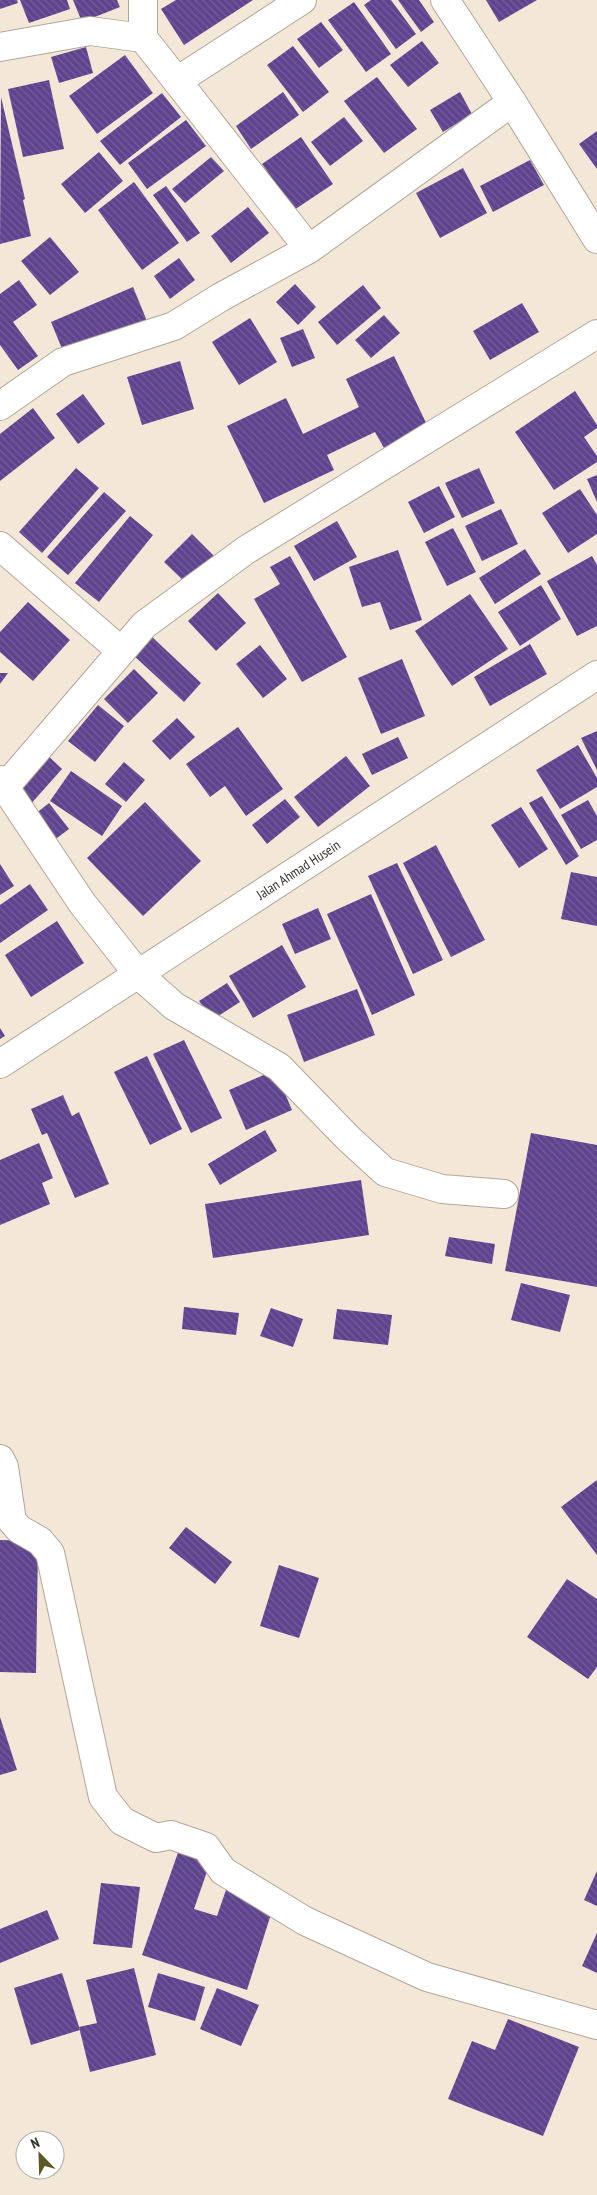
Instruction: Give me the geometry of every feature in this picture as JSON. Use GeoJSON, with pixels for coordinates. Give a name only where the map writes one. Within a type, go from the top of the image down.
{"type":"FeatureCollection","features":[{"type":"Feature","properties":{"kind":"street"},"geometry":{"type":"LineString","coordinates":[[143,0],[143,38],[309,249]]}},
{"type":"Feature","properties":{"kind":"street"},"geometry":{"type":"LineString","coordinates":[[177,81],[302,0]]}},
{"type":"Feature","properties":{"kind":"street"},"geometry":{"type":"LineString","coordinates":[[445,0],[512,102],[597,239]]}},
{"type":"Feature","properties":{"kind":"street"},"geometry":{"type":"LineString","coordinates":[[0,47],[90,31],[143,38]]}},
{"type":"Feature","properties":{"kind":"street"},"geometry":{"type":"LineString","coordinates":[[0,406],[63,362],[174,326],[221,297],[309,249],[512,102]]}},
{"type":"Feature","properties":{"kind":"street"},"geometry":{"type":"LineString","coordinates":[[504,1194],[442,1189],[386,1172],[348,1138],[278,1067],[174,1006],[138,974],[82,903],[2,783],[122,651],[144,624],[246,550],[597,334]]}},
{"type":"Feature","properties":{"kind":"street"},"geometry":{"type":"LineString","coordinates":[[0,546],[122,651]]}},
{"type":"Feature","properties":{"kind":"street","name":"Jalan Ahmad Husein"},"geometry":{"type":"LineString","coordinates":[[0,1064],[597,675]]}},
{"type":"Feature","properties":{"kind":"street"},"geometry":{"type":"LineString","coordinates":[[0,1459],[4,1467],[12,1521],[19,1529],[40,1541],[50,1553],[103,1797],[122,1821],[156,1838],[171,1835],[206,1847],[223,1872],[305,1922],[427,1977],[597,2025]]}},
{"type":"Feature","properties":{"kind":"building"},"geometry":{"type":"Polygon","coordinates":[[[0,0],[17,0],[18,3],[0,9],[0,0]]]}},
{"type":"Feature","properties":{"kind":"building"},"geometry":{"type":"Polygon","coordinates":[[[20,0],[67,0],[70,9],[29,23],[20,0]]]}},
{"type":"Feature","properties":{"kind":"building"},"geometry":{"type":"Polygon","coordinates":[[[73,0],[117,0],[120,7],[82,22],[73,0]]]}},
{"type":"Feature","properties":{"kind":"building"},"geometry":{"type":"Polygon","coordinates":[[[176,0],[253,0],[184,45],[161,9],[176,0]]]}},
{"type":"Feature","properties":{"kind":"building"},"geometry":{"type":"Polygon","coordinates":[[[371,0],[391,0],[416,34],[396,49],[364,5],[371,0]]]}},
{"type":"Feature","properties":{"kind":"building"},"geometry":{"type":"Polygon","coordinates":[[[398,0],[419,0],[434,22],[421,32],[398,0]]]}},
{"type":"Feature","properties":{"kind":"building"},"geometry":{"type":"Polygon","coordinates":[[[486,0],[537,0],[499,22],[486,0]]]}},
{"type":"Feature","properties":{"kind":"building"},"geometry":{"type":"Polygon","coordinates":[[[354,2],[391,54],[366,72],[328,20],[354,2]]]}},
{"type":"Feature","properties":{"kind":"building"},"geometry":{"type":"Polygon","coordinates":[[[321,22],[343,50],[319,68],[297,39],[321,22]]]}},
{"type":"Feature","properties":{"kind":"building"},"geometry":{"type":"Polygon","coordinates":[[[422,41],[439,63],[408,87],[390,65],[422,41]]]}},
{"type":"Feature","properties":{"kind":"building"},"geometry":{"type":"Polygon","coordinates":[[[293,46],[329,92],[303,112],[267,65],[293,46]]]}},
{"type":"Feature","properties":{"kind":"building"},"geometry":{"type":"Polygon","coordinates":[[[86,47],[93,73],[59,83],[51,57],[86,47]]]}},
{"type":"Feature","properties":{"kind":"building"},"geometry":{"type":"Polygon","coordinates":[[[125,55],[153,93],[97,134],[69,96],[125,55]]]}},
{"type":"Feature","properties":{"kind":"building"},"geometry":{"type":"Polygon","coordinates":[[[377,77],[417,129],[384,153],[344,101],[377,77]]]}},
{"type":"Feature","properties":{"kind":"building"},"geometry":{"type":"Polygon","coordinates":[[[49,80],[64,149],[23,157],[8,89],[49,80]]]}},
{"type":"Feature","properties":{"kind":"building"},"geometry":{"type":"Polygon","coordinates":[[[283,92],[299,115],[251,149],[236,126],[283,92]]]}},
{"type":"Feature","properties":{"kind":"building"},"geometry":{"type":"Polygon","coordinates":[[[460,92],[472,114],[443,132],[430,110],[460,92]]]}},
{"type":"Feature","properties":{"kind":"building"},"geometry":{"type":"Polygon","coordinates":[[[162,93],[181,117],[120,165],[100,141],[162,93]]]}},
{"type":"Feature","properties":{"kind":"building"},"geometry":{"type":"Polygon","coordinates":[[[1,97],[25,199],[23,200],[31,236],[0,244],[1,97]]]}},
{"type":"Feature","properties":{"kind":"building"},"geometry":{"type":"Polygon","coordinates":[[[344,117],[363,141],[330,166],[311,142],[344,117]]]}},
{"type":"Feature","properties":{"kind":"building"},"geometry":{"type":"Polygon","coordinates":[[[186,120],[206,146],[147,189],[128,163],[186,120]]]}},
{"type":"Feature","properties":{"kind":"building"},"geometry":{"type":"Polygon","coordinates":[[[597,131],[597,169],[579,144],[597,131]]]}},
{"type":"Feature","properties":{"kind":"building"},"geometry":{"type":"Polygon","coordinates":[[[301,137],[333,184],[294,210],[262,164],[301,137]]]}},
{"type":"Feature","properties":{"kind":"building"},"geometry":{"type":"Polygon","coordinates":[[[99,152],[123,181],[85,213],[61,184],[99,152]]]}},
{"type":"Feature","properties":{"kind":"building"},"geometry":{"type":"Polygon","coordinates":[[[211,157],[224,171],[185,203],[172,189],[211,157]]]}},
{"type":"Feature","properties":{"kind":"building"},"geometry":{"type":"Polygon","coordinates":[[[530,160],[544,185],[493,212],[480,186],[530,160]]]}},
{"type":"Feature","properties":{"kind":"building"},"geometry":{"type":"Polygon","coordinates":[[[463,168],[487,213],[440,238],[416,193],[463,168]]]}},
{"type":"Feature","properties":{"kind":"building"},"geometry":{"type":"Polygon","coordinates":[[[134,182],[179,243],[142,270],[98,210],[134,182]]]}},
{"type":"Feature","properties":{"kind":"building"},"geometry":{"type":"Polygon","coordinates":[[[166,186],[200,233],[187,242],[153,195],[166,186]]]}},
{"type":"Feature","properties":{"kind":"building"},"geometry":{"type":"Polygon","coordinates":[[[248,207],[269,233],[231,263],[211,236],[248,207]]]}},
{"type":"Feature","properties":{"kind":"building"},"geometry":{"type":"Polygon","coordinates":[[[50,237],[79,272],[50,295],[21,261],[50,237]]]}},
{"type":"Feature","properties":{"kind":"building"},"geometry":{"type":"Polygon","coordinates":[[[179,258],[195,280],[170,299],[154,276],[179,258]]]}},
{"type":"Feature","properties":{"kind":"building"},"geometry":{"type":"Polygon","coordinates":[[[19,280],[37,305],[13,322],[38,356],[18,370],[0,345],[0,294],[19,280]]]}},
{"type":"Feature","properties":{"kind":"building"},"geometry":{"type":"Polygon","coordinates":[[[295,284],[316,307],[298,325],[276,302],[295,284]]]}},
{"type":"Feature","properties":{"kind":"building"},"geometry":{"type":"Polygon","coordinates":[[[363,285],[381,308],[337,345],[318,322],[363,285]]]}},
{"type":"Feature","properties":{"kind":"building"},"geometry":{"type":"Polygon","coordinates":[[[133,287],[147,321],[65,356],[51,322],[133,287]]]}},
{"type":"Feature","properties":{"kind":"building"},"geometry":{"type":"Polygon","coordinates":[[[522,303],[539,332],[490,360],[473,331],[522,303]]]}},
{"type":"Feature","properties":{"kind":"building"},"geometry":{"type":"Polygon","coordinates":[[[384,315],[400,333],[371,358],[355,340],[384,315]]]}},
{"type":"Feature","properties":{"kind":"building"},"geometry":{"type":"Polygon","coordinates":[[[250,318],[277,362],[239,385],[212,342],[250,318]]]}},
{"type":"Feature","properties":{"kind":"building"},"geometry":{"type":"Polygon","coordinates":[[[303,329],[315,358],[292,367],[280,338],[303,329]]]}},
{"type":"Feature","properties":{"kind":"building"},"geometry":{"type":"Polygon","coordinates":[[[394,356],[428,427],[384,448],[375,432],[327,455],[334,470],[264,503],[227,426],[286,398],[303,434],[359,407],[346,379],[394,356]]]}},
{"type":"Feature","properties":{"kind":"building"},"geometry":{"type":"Polygon","coordinates":[[[180,361],[194,409],[142,425],[127,377],[180,361]]]}},
{"type":"Feature","properties":{"kind":"building"},"geometry":{"type":"Polygon","coordinates":[[[575,391],[597,425],[597,428],[584,437],[597,456],[597,462],[554,490],[515,432],[575,391]]]}},
{"type":"Feature","properties":{"kind":"building"},"geometry":{"type":"Polygon","coordinates":[[[83,394],[105,424],[78,444],[56,414],[83,394]]]}},
{"type":"Feature","properties":{"kind":"building"},"geometry":{"type":"Polygon","coordinates":[[[33,408],[55,438],[0,481],[0,434],[33,408]]]}},
{"type":"Feature","properties":{"kind":"building"},"geometry":{"type":"Polygon","coordinates":[[[76,468],[99,488],[42,553],[19,532],[76,468]]]}},
{"type":"Feature","properties":{"kind":"building"},"geometry":{"type":"Polygon","coordinates":[[[479,468],[495,503],[462,518],[445,483],[479,468]]]}},
{"type":"Feature","properties":{"kind":"building"},"geometry":{"type":"Polygon","coordinates":[[[597,475],[597,502],[587,479],[597,475]]]}},
{"type":"Feature","properties":{"kind":"building"},"geometry":{"type":"Polygon","coordinates":[[[439,486],[455,517],[424,533],[408,502],[439,486]]]}},
{"type":"Feature","properties":{"kind":"building"},"geometry":{"type":"Polygon","coordinates":[[[580,489],[597,515],[597,534],[568,553],[542,513],[580,489]]]}},
{"type":"Feature","properties":{"kind":"building"},"geometry":{"type":"Polygon","coordinates":[[[104,492],[126,511],[68,575],[47,557],[104,492]]]}},
{"type":"Feature","properties":{"kind":"building"},"geometry":{"type":"Polygon","coordinates":[[[501,509],[518,544],[482,561],[465,526],[501,509]]]}},
{"type":"Feature","properties":{"kind":"building"},"geometry":{"type":"Polygon","coordinates":[[[130,516],[153,535],[99,602],[75,583],[130,516]]]}},
{"type":"Feature","properties":{"kind":"building"},"geometry":{"type":"Polygon","coordinates":[[[337,521],[357,557],[314,581],[294,546],[337,521]]]}},
{"type":"Feature","properties":{"kind":"building"},"geometry":{"type":"Polygon","coordinates":[[[453,528],[476,572],[447,586],[425,542],[453,528]]]}},
{"type":"Feature","properties":{"kind":"building"},"geometry":{"type":"Polygon","coordinates":[[[192,534],[214,556],[186,583],[164,562],[192,534]]]}},
{"type":"Feature","properties":{"kind":"building"},"geometry":{"type":"Polygon","coordinates":[[[525,549],[541,574],[495,604],[479,578],[525,549]]]}},
{"type":"Feature","properties":{"kind":"building"},"geometry":{"type":"Polygon","coordinates":[[[398,550],[422,620],[390,630],[380,602],[362,607],[349,567],[398,550]]]}},
{"type":"Feature","properties":{"kind":"building"},"geometry":{"type":"Polygon","coordinates":[[[290,556],[347,657],[302,682],[254,599],[280,584],[270,567],[290,556]]]}},
{"type":"Feature","properties":{"kind":"building"},"geometry":{"type":"Polygon","coordinates":[[[592,556],[597,565],[597,626],[577,636],[547,581],[592,556]]]}},
{"type":"Feature","properties":{"kind":"building"},"geometry":{"type":"Polygon","coordinates":[[[541,585],[561,619],[520,646],[498,612],[541,585]]]}},
{"type":"Feature","properties":{"kind":"building"},"geometry":{"type":"Polygon","coordinates":[[[218,593],[246,623],[216,651],[188,621],[218,593]]]}},
{"type":"Feature","properties":{"kind":"building"},"geometry":{"type":"Polygon","coordinates":[[[470,594],[508,649],[452,686],[415,631],[470,594]]]}},
{"type":"Feature","properties":{"kind":"building"},"geometry":{"type":"Polygon","coordinates":[[[28,602],[70,640],[33,681],[0,652],[0,632],[28,602]]]}},
{"type":"Feature","properties":{"kind":"building"},"geometry":{"type":"Polygon","coordinates":[[[150,635],[201,683],[184,702],[132,654],[150,635]]]}},
{"type":"Feature","properties":{"kind":"building"},"geometry":{"type":"Polygon","coordinates":[[[530,644],[547,674],[490,706],[474,677],[530,644]]]}},
{"type":"Feature","properties":{"kind":"building"},"geometry":{"type":"Polygon","coordinates":[[[260,645],[287,679],[263,698],[236,664],[260,645]]]}},
{"type":"Feature","properties":{"kind":"building"},"geometry":{"type":"Polygon","coordinates":[[[402,659],[425,716],[381,734],[358,678],[402,659]]]}},
{"type":"Feature","properties":{"kind":"building"},"geometry":{"type":"Polygon","coordinates":[[[134,669],[158,693],[128,723],[104,699],[134,669]]]}},
{"type":"Feature","properties":{"kind":"building"},"geometry":{"type":"Polygon","coordinates":[[[0,673],[8,673],[0,684],[0,673]]]}},
{"type":"Feature","properties":{"kind":"building"},"geometry":{"type":"Polygon","coordinates":[[[98,705],[124,726],[95,762],[68,741],[98,705]]]}},
{"type":"Feature","properties":{"kind":"building"},"geometry":{"type":"Polygon","coordinates":[[[177,718],[195,737],[170,760],[152,741],[177,718]]]}},
{"type":"Feature","properties":{"kind":"building"},"geometry":{"type":"Polygon","coordinates":[[[238,727],[283,789],[246,816],[225,786],[210,797],[186,764],[238,727]]]}},
{"type":"Feature","properties":{"kind":"building"},"geometry":{"type":"Polygon","coordinates":[[[597,731],[597,770],[581,738],[597,731]]]}},
{"type":"Feature","properties":{"kind":"building"},"geometry":{"type":"Polygon","coordinates":[[[398,737],[408,758],[372,775],[362,754],[398,737]]]}},
{"type":"Feature","properties":{"kind":"building"},"geometry":{"type":"Polygon","coordinates":[[[578,745],[597,778],[597,787],[560,809],[536,770],[578,745]]]}},
{"type":"Feature","properties":{"kind":"building"},"geometry":{"type":"Polygon","coordinates":[[[44,752],[62,769],[29,806],[10,789],[44,752]]]}},
{"type":"Feature","properties":{"kind":"building"},"geometry":{"type":"Polygon","coordinates":[[[346,756],[370,786],[318,827],[294,797],[346,756]]]}},
{"type":"Feature","properties":{"kind":"building"},"geometry":{"type":"Polygon","coordinates":[[[124,762],[145,780],[126,802],[105,784],[124,762]]]}},
{"type":"Feature","properties":{"kind":"building"},"geometry":{"type":"Polygon","coordinates":[[[71,771],[122,806],[102,836],[50,801],[71,771]]]}},
{"type":"Feature","properties":{"kind":"building"},"geometry":{"type":"Polygon","coordinates":[[[542,796],[579,856],[566,865],[529,803],[542,796]]]}},
{"type":"Feature","properties":{"kind":"building"},"geometry":{"type":"Polygon","coordinates":[[[285,799],[300,817],[267,844],[252,825],[285,799]]]}},
{"type":"Feature","properties":{"kind":"building"},"geometry":{"type":"Polygon","coordinates":[[[588,800],[597,816],[597,840],[581,849],[561,815],[588,800]]]}},
{"type":"Feature","properties":{"kind":"building"},"geometry":{"type":"Polygon","coordinates":[[[145,802],[201,861],[143,916],[87,858],[145,802]]]}},
{"type":"Feature","properties":{"kind":"building"},"geometry":{"type":"Polygon","coordinates":[[[49,803],[69,829],[49,844],[29,819],[49,803]]]}},
{"type":"Feature","properties":{"kind":"building"},"geometry":{"type":"Polygon","coordinates":[[[521,807],[548,849],[519,868],[491,825],[521,807]]]}},
{"type":"Feature","properties":{"kind":"building"},"geometry":{"type":"Polygon","coordinates":[[[436,845],[485,940],[451,957],[403,863],[436,845]]]}},
{"type":"Feature","properties":{"kind":"building"},"geometry":{"type":"Polygon","coordinates":[[[397,863],[443,960],[413,974],[368,876],[397,863]]]}},
{"type":"Feature","properties":{"kind":"building"},"geometry":{"type":"Polygon","coordinates":[[[0,864],[14,886],[0,895],[0,864]]]}},
{"type":"Feature","properties":{"kind":"building"},"geometry":{"type":"Polygon","coordinates":[[[571,872],[597,877],[597,926],[561,919],[571,872]]]}},
{"type":"Feature","properties":{"kind":"building"},"geometry":{"type":"Polygon","coordinates":[[[30,884],[48,910],[0,943],[0,905],[30,884]]]}},
{"type":"Feature","properties":{"kind":"building"},"geometry":{"type":"Polygon","coordinates":[[[371,894],[415,995],[372,1015],[327,914],[371,894]]]}},
{"type":"Feature","properties":{"kind":"building"},"geometry":{"type":"Polygon","coordinates":[[[318,908],[331,939],[295,954],[282,924],[318,908]]]}},
{"type":"Feature","properties":{"kind":"building"},"geometry":{"type":"Polygon","coordinates":[[[57,921],[84,963],[31,997],[5,955],[57,921]]]}},
{"type":"Feature","properties":{"kind":"building"},"geometry":{"type":"Polygon","coordinates":[[[282,945],[306,987],[253,1018],[229,976],[282,945]]]}},
{"type":"Feature","properties":{"kind":"building"},"geometry":{"type":"Polygon","coordinates":[[[227,983],[240,1002],[212,1020],[199,1001],[227,983]]]}},
{"type":"Feature","properties":{"kind":"building"},"geometry":{"type":"Polygon","coordinates":[[[357,989],[375,1035],[304,1062],[287,1015],[357,989]]]}},
{"type":"Feature","properties":{"kind":"building"},"geometry":{"type":"Polygon","coordinates":[[[0,1028],[5,1036],[0,1039],[0,1028]]]}},
{"type":"Feature","properties":{"kind":"building"},"geometry":{"type":"Polygon","coordinates":[[[184,1040],[222,1118],[191,1133],[153,1054],[184,1040]]]}},
{"type":"Feature","properties":{"kind":"building"},"geometry":{"type":"Polygon","coordinates":[[[147,1056],[182,1129],[150,1145],[114,1072],[147,1056]]]}},
{"type":"Feature","properties":{"kind":"building"},"geometry":{"type":"Polygon","coordinates":[[[275,1070],[292,1110],[246,1130],[229,1090],[275,1070]]]}},
{"type":"Feature","properties":{"kind":"building"},"geometry":{"type":"Polygon","coordinates":[[[63,1095],[72,1116],[79,1112],[109,1184],[75,1198],[47,1133],[42,1135],[31,1109],[63,1095]]]}},
{"type":"Feature","properties":{"kind":"building"},"geometry":{"type":"Polygon","coordinates":[[[265,1130],[277,1151],[220,1185],[208,1164],[265,1130]]]}},
{"type":"Feature","properties":{"kind":"building"},"geometry":{"type":"Polygon","coordinates":[[[531,1133],[597,1145],[597,1287],[505,1271],[531,1133]]]}},
{"type":"Feature","properties":{"kind":"building"},"geometry":{"type":"Polygon","coordinates":[[[39,1143],[53,1178],[42,1183],[50,1204],[0,1225],[0,1160],[39,1143]]]}},
{"type":"Feature","properties":{"kind":"building"},"geometry":{"type":"Polygon","coordinates":[[[361,1180],[369,1235],[213,1258],[205,1204],[361,1180]]]}},
{"type":"Feature","properties":{"kind":"building"},"geometry":{"type":"Polygon","coordinates":[[[449,1237],[495,1244],[492,1264],[445,1256],[449,1237]]]}},
{"type":"Feature","properties":{"kind":"building"},"geometry":{"type":"Polygon","coordinates":[[[521,1283],[570,1295],[560,1332],[511,1320],[521,1283]]]}},
{"type":"Feature","properties":{"kind":"building"},"geometry":{"type":"Polygon","coordinates":[[[184,1307],[239,1313],[236,1335],[182,1329],[184,1307]]]}},
{"type":"Feature","properties":{"kind":"building"},"geometry":{"type":"Polygon","coordinates":[[[271,1308],[303,1319],[293,1347],[260,1336],[271,1308]]]}},
{"type":"Feature","properties":{"kind":"building"},"geometry":{"type":"Polygon","coordinates":[[[337,1309],[392,1315],[388,1345],[333,1339],[337,1309]]]}},
{"type":"Feature","properties":{"kind":"building"},"geometry":{"type":"Polygon","coordinates":[[[597,1480],[597,1555],[561,1507],[597,1480]]]}},
{"type":"Feature","properties":{"kind":"building"},"geometry":{"type":"Polygon","coordinates":[[[186,1527],[232,1562],[215,1584],[169,1548],[186,1527]]]}},
{"type":"Feature","properties":{"kind":"building"},"geometry":{"type":"Polygon","coordinates":[[[0,1540],[32,1541],[38,1547],[36,1673],[0,1672],[0,1540]]]}},
{"type":"Feature","properties":{"kind":"building"},"geometry":{"type":"Polygon","coordinates":[[[279,1565],[319,1578],[299,1638],[260,1626],[279,1565]]]}},
{"type":"Feature","properties":{"kind":"building"},"geometry":{"type":"Polygon","coordinates":[[[567,1579],[597,1599],[597,1667],[588,1679],[527,1637],[567,1579]]]}},
{"type":"Feature","properties":{"kind":"building"},"geometry":{"type":"Polygon","coordinates":[[[0,1717],[17,1770],[0,1775],[0,1717]]]}},
{"type":"Feature","properties":{"kind":"building"},"geometry":{"type":"Polygon","coordinates":[[[180,1847],[212,1857],[194,1909],[217,1916],[227,1887],[271,1914],[247,1990],[142,1955],[180,1847]]]}},
{"type":"Feature","properties":{"kind":"building"},"geometry":{"type":"Polygon","coordinates":[[[597,1871],[597,1906],[584,1900],[597,1871]]]}},
{"type":"Feature","properties":{"kind":"building"},"geometry":{"type":"Polygon","coordinates":[[[101,1883],[140,1887],[132,1948],[93,1944],[101,1883]]]}},
{"type":"Feature","properties":{"kind":"building"},"geometry":{"type":"Polygon","coordinates":[[[47,1910],[59,1939],[0,1963],[0,1929],[47,1910]]]}},
{"type":"Feature","properties":{"kind":"building"},"geometry":{"type":"Polygon","coordinates":[[[597,1933],[597,1973],[582,1966],[597,1933]]]}},
{"type":"Feature","properties":{"kind":"building"},"geometry":{"type":"Polygon","coordinates":[[[134,1968],[156,2055],[90,2072],[79,2027],[97,2023],[86,1980],[134,1968]]]}},
{"type":"Feature","properties":{"kind":"building"},"geometry":{"type":"Polygon","coordinates":[[[62,1973],[80,2030],[31,2045],[14,1988],[62,1973]]]}},
{"type":"Feature","properties":{"kind":"building"},"geometry":{"type":"Polygon","coordinates":[[[158,1973],[205,1987],[195,2021],[148,2007],[158,1973]]]}},
{"type":"Feature","properties":{"kind":"building"},"geometry":{"type":"Polygon","coordinates":[[[217,1988],[259,2005],[241,2046],[200,2029],[217,1988]]]}},
{"type":"Feature","properties":{"kind":"building"},"geometry":{"type":"Polygon","coordinates":[[[508,2019],[579,2047],[543,2136],[448,2099],[472,2041],[495,2050],[508,2019]]]}}]}
